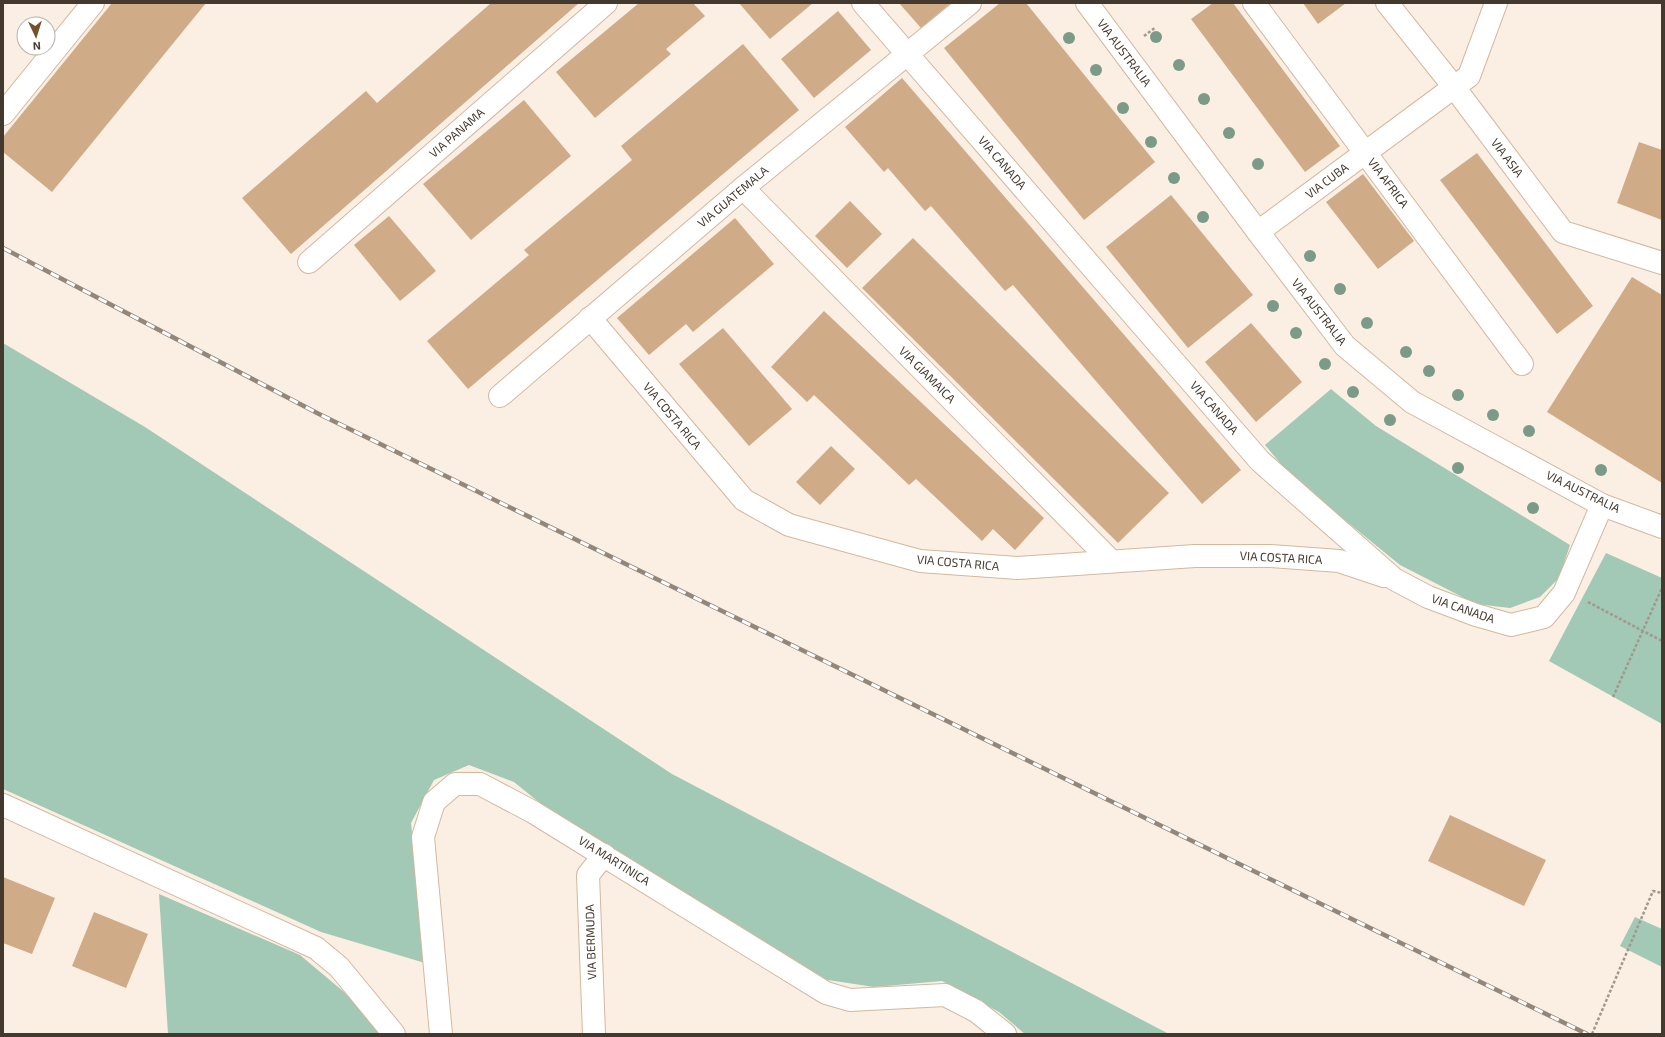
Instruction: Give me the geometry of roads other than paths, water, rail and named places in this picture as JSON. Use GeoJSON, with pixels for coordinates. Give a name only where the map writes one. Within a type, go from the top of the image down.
{"type":"FeatureCollection","features":[{"type":"Feature","properties":{"kind":"street"},"geometry":{"type":"LineString","coordinates":[[3,114],[92,3]]}},
{"type":"Feature","properties":{"kind":"street","name":"VIA PANAMA"},"geometry":{"type":"LineString","coordinates":[[309,262],[606,3]]}},
{"type":"Feature","properties":{"kind":"street","name":"VIA CANADA"},"geometry":{"type":"LineString","coordinates":[[863,3],[1260,462],[1394,579],[1428,597],[1476,615],[1511,625],[1544,617],[1564,593],[1602,505]]}},
{"type":"Feature","properties":{"kind":"street","name":"VIA GUATEMALA"},"geometry":{"type":"LineString","coordinates":[[500,396],[743,188],[970,3]]}},
{"type":"Feature","properties":{"kind":"street","name":"VIA AUSTRALIA"},"geometry":{"type":"LineString","coordinates":[[1087,3],[1345,346],[1412,402],[1602,505],[1662,527]]}},
{"type":"Feature","properties":{"kind":"street","name":"VIA AFRICA"},"geometry":{"type":"LineString","coordinates":[[1254,3],[1522,364]]}},
{"type":"Feature","properties":{"kind":"street","name":"VIA ASIA"},"geometry":{"type":"LineString","coordinates":[[1387,3],[1454,87],[1563,232],[1662,263]]}},
{"type":"Feature","properties":{"kind":"street","name":"VIA CUBA"},"geometry":{"type":"LineString","coordinates":[[1258,232],[1469,76],[1496,3]]}},
{"type":"Feature","properties":{"kind":"street","name":"VIA GIAMAICA"},"geometry":{"type":"LineString","coordinates":[[743,188],[1111,561]]}},
{"type":"Feature","properties":{"kind":"street","name":"VIA COSTA RICA"},"geometry":{"type":"LineString","coordinates":[[590,318],[744,500],[789,524],[920,561],[1018,568],[1194,556],[1271,556],[1339,561],[1394,579]]}},
{"type":"Feature","properties":{"kind":"street","name":"VIA MARTINICA"},"geometry":{"type":"LineString","coordinates":[[441,1034],[423,838],[434,802],[455,784],[480,784],[533,812],[826,993],[850,1000],[945,995],[976,1011],[1005,1034]]}},
{"type":"Feature","properties":{"kind":"street"},"geometry":{"type":"LineString","coordinates":[[3,805],[316,948],[339,967],[394,1034]]}},
{"type":"Feature","properties":{"kind":"street","name":"VIA BERMUDA"},"geometry":{"type":"LineString","coordinates":[[594,1034],[588,875],[604,855]]}},
{"type":"Feature","properties":{"kind":"railway"},"geometry":{"type":"LineString","coordinates":[[3,248],[319,414],[1587,1034]]}}]}
